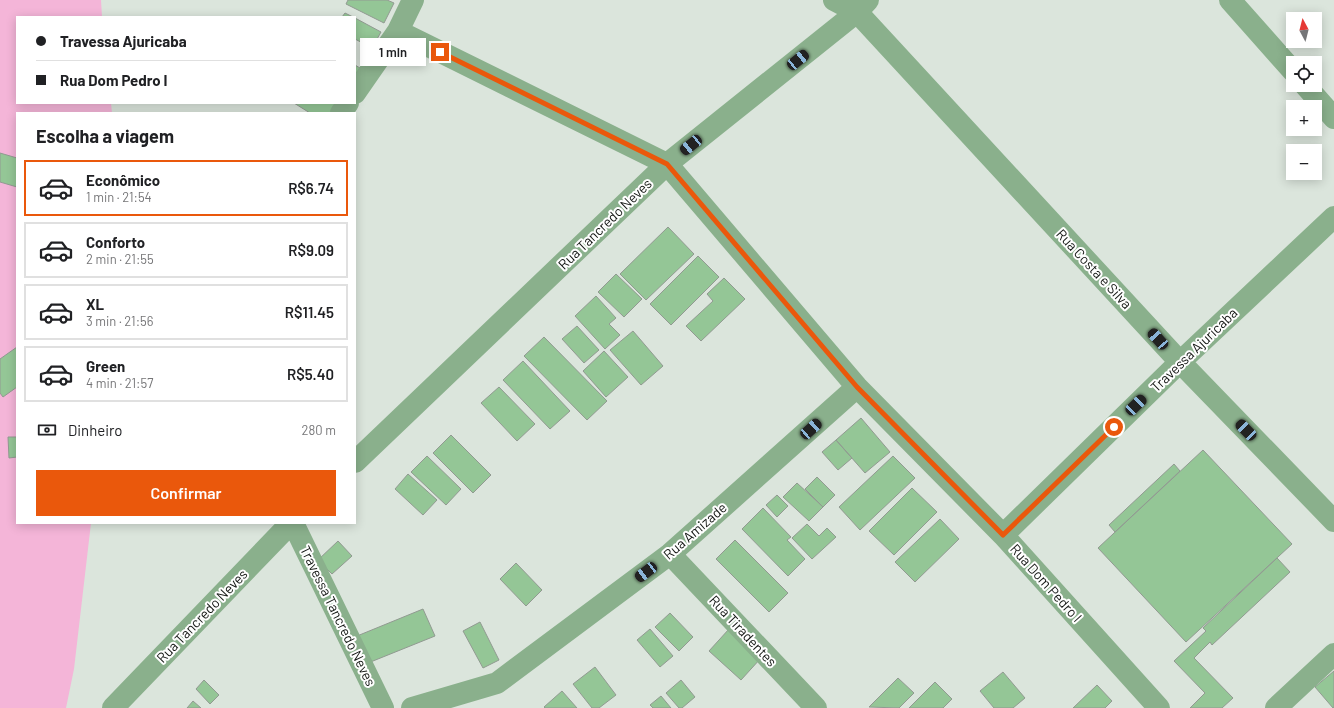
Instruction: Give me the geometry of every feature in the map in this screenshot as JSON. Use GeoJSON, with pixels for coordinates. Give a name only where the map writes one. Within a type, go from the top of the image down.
{"type":"FeatureCollection","features":[{"type":"Feature","properties":{"kind":"street"},"geometry":{"type":"LineString","coordinates":[[356,91],[398,32],[413,0]]}},
{"type":"Feature","properties":{"kind":"street","name":"Rua Costa e Silva"},"geometry":{"type":"LineString","coordinates":[[834,0],[862,6],[1180,362],[1334,522]]}},
{"type":"Feature","properties":{"kind":"street"},"geometry":{"type":"LineString","coordinates":[[1230,0],[1286,63]]}},
{"type":"Feature","properties":{"kind":"street","name":"Rua Tancredo Neves"},"geometry":{"type":"LineString","coordinates":[[356,461],[667,164],[862,6]]}},
{"type":"Feature","properties":{"kind":"street","name":"Rua Dom Pedro I"},"geometry":{"type":"LineString","coordinates":[[398,32],[667,164],[857,387],[1003,535],[1159,708]]}},
{"type":"Feature","properties":{"kind":"street"},"geometry":{"type":"LineString","coordinates":[[1311,92],[1334,118]]}},
{"type":"Feature","properties":{"kind":"street","name":"Travessa Ajuricaba"},"geometry":{"type":"LineString","coordinates":[[1003,535],[1180,362],[1334,217]]}},
{"type":"Feature","properties":{"kind":"street","name":"Rua Amizade"},"geometry":{"type":"LineString","coordinates":[[412,708],[497,682],[670,554],[857,387]]}},
{"type":"Feature","properties":{"kind":"street","name":"Rua Tancredo Neves"},"geometry":{"type":"LineString","coordinates":[[113,708],[291,524]]}},
{"type":"Feature","properties":{"kind":"street","name":"Travessa Tancredo Neves"},"geometry":{"type":"LineString","coordinates":[[292,524],[383,708]]}},
{"type":"Feature","properties":{"kind":"street","name":"Rua Tiradentes"},"geometry":{"type":"LineString","coordinates":[[670,554],[816,708]]}},
{"type":"Feature","properties":{"kind":"street"},"geometry":{"type":"LineString","coordinates":[[1276,708],[1334,654]]}},
{"type":"Feature","properties":{"kind":"shaded area"},"geometry":{"type":"Polygon","coordinates":[[[0,0],[101,0],[102,16],[16,16],[16,104],[111,104],[112,112],[16,112],[16,524],[91,524],[74,669],[66,708],[0,708],[0,0]]]}},
{"type":"Feature","properties":{"kind":"building"},"geometry":{"type":"Polygon","coordinates":[[[348,0],[387,0],[394,3],[384,23],[346,4],[348,0]]]}},
{"type":"Feature","properties":{"kind":"building"},"geometry":{"type":"Polygon","coordinates":[[[345,13],[351,16],[343,16],[345,13]]]}},
{"type":"Feature","properties":{"kind":"building"},"geometry":{"type":"Polygon","coordinates":[[[356,19],[381,32],[372,48],[356,40],[356,19]]]}},
{"type":"Feature","properties":{"kind":"building"},"geometry":{"type":"Polygon","coordinates":[[[356,66],[360,68],[356,77],[356,66]]]}},
{"type":"Feature","properties":{"kind":"building"},"geometry":{"type":"Polygon","coordinates":[[[296,104],[340,104],[336,112],[308,112],[296,104]]]}},
{"type":"Feature","properties":{"kind":"building"},"geometry":{"type":"Polygon","coordinates":[[[0,153],[16,158],[16,187],[0,182],[0,153]]]}},
{"type":"Feature","properties":{"kind":"building"},"geometry":{"type":"Polygon","coordinates":[[[668,227],[694,254],[646,300],[620,274],[668,227]]]}},
{"type":"Feature","properties":{"kind":"building"},"geometry":{"type":"Polygon","coordinates":[[[698,256],[719,277],[671,325],[650,304],[698,256]]]}},
{"type":"Feature","properties":{"kind":"building"},"geometry":{"type":"Polygon","coordinates":[[[616,274],[642,299],[624,317],[598,292],[616,274]]]}},
{"type":"Feature","properties":{"kind":"building"},"geometry":{"type":"Polygon","coordinates":[[[724,278],[745,299],[701,341],[686,326],[713,301],[707,294],[724,278]]]}},
{"type":"Feature","properties":{"kind":"building"},"geometry":{"type":"Polygon","coordinates":[[[596,296],[616,318],[609,324],[620,335],[605,349],[575,316],[596,296]]]}},
{"type":"Feature","properties":{"kind":"building"},"geometry":{"type":"Polygon","coordinates":[[[577,326],[599,350],[584,363],[562,339],[577,326]]]}},
{"type":"Feature","properties":{"kind":"building"},"geometry":{"type":"Polygon","coordinates":[[[633,331],[663,366],[641,385],[610,350],[633,331]]]}},
{"type":"Feature","properties":{"kind":"building"},"geometry":{"type":"Polygon","coordinates":[[[544,337],[607,401],[587,420],[524,356],[544,337]]]}},
{"type":"Feature","properties":{"kind":"building"},"geometry":{"type":"Polygon","coordinates":[[[16,348],[16,388],[3,397],[0,393],[0,359],[16,348]]]}},
{"type":"Feature","properties":{"kind":"building"},"geometry":{"type":"Polygon","coordinates":[[[604,351],[628,377],[606,397],[583,371],[604,351]]]}},
{"type":"Feature","properties":{"kind":"building"},"geometry":{"type":"Polygon","coordinates":[[[523,361],[570,411],[550,429],[503,380],[523,361]]]}},
{"type":"Feature","properties":{"kind":"building"},"geometry":{"type":"Polygon","coordinates":[[[499,387],[535,424],[517,441],[481,403],[499,387]]]}},
{"type":"Feature","properties":{"kind":"building"},"geometry":{"type":"Polygon","coordinates":[[[861,418],[890,452],[865,473],[836,440],[861,418]]]}},
{"type":"Feature","properties":{"kind":"building"},"geometry":{"type":"Polygon","coordinates":[[[451,435],[491,475],[473,493],[433,453],[451,435]]]}},
{"type":"Feature","properties":{"kind":"building"},"geometry":{"type":"Polygon","coordinates":[[[8,437],[16,437],[16,457],[9,458],[8,437]]]}},
{"type":"Feature","properties":{"kind":"building"},"geometry":{"type":"Polygon","coordinates":[[[836,440],[852,458],[838,470],[822,452],[836,440]]]}},
{"type":"Feature","properties":{"kind":"building"},"geometry":{"type":"Polygon","coordinates":[[[1203,450],[1292,544],[1186,642],[1098,548],[1203,450]]]}},
{"type":"Feature","properties":{"kind":"building"},"geometry":{"type":"Polygon","coordinates":[[[427,456],[461,489],[446,505],[411,472],[427,456]]]}},
{"type":"Feature","properties":{"kind":"building"},"geometry":{"type":"Polygon","coordinates":[[[893,456],[915,478],[860,530],[839,507],[893,456]]]}},
{"type":"Feature","properties":{"kind":"building"},"geometry":{"type":"Polygon","coordinates":[[[1174,464],[1180,471],[1115,532],[1109,525],[1174,464]]]}},
{"type":"Feature","properties":{"kind":"building"},"geometry":{"type":"Polygon","coordinates":[[[408,474],[437,500],[423,515],[395,489],[408,474]]]}},
{"type":"Feature","properties":{"kind":"building"},"geometry":{"type":"Polygon","coordinates":[[[817,477],[835,495],[823,507],[805,489],[817,477]]]}},
{"type":"Feature","properties":{"kind":"building"},"geometry":{"type":"Polygon","coordinates":[[[797,483],[823,507],[809,521],[783,497],[797,483]]]}},
{"type":"Feature","properties":{"kind":"building"},"geometry":{"type":"Polygon","coordinates":[[[912,488],[937,512],[894,555],[869,531],[912,488]]]}},
{"type":"Feature","properties":{"kind":"building"},"geometry":{"type":"Polygon","coordinates":[[[777,495],[788,506],[777,517],[766,505],[777,495]]]}},
{"type":"Feature","properties":{"kind":"building"},"geometry":{"type":"Polygon","coordinates":[[[763,508],[791,537],[787,540],[805,559],[788,576],[742,529],[763,508]]]}},
{"type":"Feature","properties":{"kind":"building"},"geometry":{"type":"Polygon","coordinates":[[[940,519],[959,539],[915,582],[895,562],[940,519]]]}},
{"type":"Feature","properties":{"kind":"building"},"geometry":{"type":"Polygon","coordinates":[[[807,524],[819,536],[827,528],[836,537],[812,559],[792,538],[807,524]]]}},
{"type":"Feature","properties":{"kind":"building"},"geometry":{"type":"Polygon","coordinates":[[[735,540],[788,593],[769,612],[716,559],[735,540]]]}},
{"type":"Feature","properties":{"kind":"building"},"geometry":{"type":"Polygon","coordinates":[[[338,541],[352,556],[332,574],[318,560],[338,541]]]}},
{"type":"Feature","properties":{"kind":"building"},"geometry":{"type":"Polygon","coordinates":[[[1277,558],[1290,572],[1212,645],[1210,642],[1194,658],[1233,698],[1222,708],[1190,708],[1205,693],[1174,661],[1206,631],[1203,628],[1277,558]]]}},
{"type":"Feature","properties":{"kind":"building"},"geometry":{"type":"Polygon","coordinates":[[[516,563],[542,590],[526,606],[500,579],[516,563]]]}},
{"type":"Feature","properties":{"kind":"building"},"geometry":{"type":"Polygon","coordinates":[[[423,609],[435,636],[368,663],[357,636],[423,609]]]}},
{"type":"Feature","properties":{"kind":"building"},"geometry":{"type":"Polygon","coordinates":[[[670,613],[693,637],[679,651],[655,627],[670,613]]]}},
{"type":"Feature","properties":{"kind":"building"},"geometry":{"type":"Polygon","coordinates":[[[480,622],[499,660],[483,668],[463,631],[480,622]]]}},
{"type":"Feature","properties":{"kind":"building"},"geometry":{"type":"Polygon","coordinates":[[[650,629],[673,656],[660,667],[637,640],[650,629]]]}},
{"type":"Feature","properties":{"kind":"building"},"geometry":{"type":"Polygon","coordinates":[[[729,629],[761,658],[741,680],[709,651],[729,629]]]}},
{"type":"Feature","properties":{"kind":"building"},"geometry":{"type":"Polygon","coordinates":[[[595,667],[616,695],[599,708],[592,708],[573,684],[595,667]]]}},
{"type":"Feature","properties":{"kind":"building"},"geometry":{"type":"Polygon","coordinates":[[[1334,671],[1334,708],[1333,708],[1315,687],[1334,671]]]}},
{"type":"Feature","properties":{"kind":"building"},"geometry":{"type":"Polygon","coordinates":[[[1003,672],[1025,698],[1013,708],[994,708],[980,691],[1003,672]]]}},
{"type":"Feature","properties":{"kind":"building"},"geometry":{"type":"Polygon","coordinates":[[[898,678],[914,693],[899,708],[869,707],[898,678]]]}},
{"type":"Feature","properties":{"kind":"building"},"geometry":{"type":"Polygon","coordinates":[[[204,680],[219,695],[210,704],[196,689],[204,680]]]}},
{"type":"Feature","properties":{"kind":"building"},"geometry":{"type":"Polygon","coordinates":[[[681,680],[695,697],[682,708],[679,708],[666,693],[681,680]]]}},
{"type":"Feature","properties":{"kind":"building"},"geometry":{"type":"Polygon","coordinates":[[[935,682],[952,699],[943,708],[909,708],[935,682]]]}},
{"type":"Feature","properties":{"kind":"building"},"geometry":{"type":"Polygon","coordinates":[[[1097,685],[1112,701],[1105,708],[1073,708],[1097,685]]]}},
{"type":"Feature","properties":{"kind":"building"},"geometry":{"type":"Polygon","coordinates":[[[562,691],[577,708],[544,707],[562,691]]]}},
{"type":"Feature","properties":{"kind":"building"},"geometry":{"type":"Polygon","coordinates":[[[661,696],[671,708],[653,708],[650,705],[661,696]]]}},
{"type":"Feature","properties":{"kind":"building"},"geometry":{"type":"Polygon","coordinates":[[[193,701],[201,708],[187,708],[193,701]]]}},
{"type":"Feature","properties":{"kind":"route"},"geometry":{"type":"LineString","coordinates":[[440,52],[667,164],[857,387],[1003,535],[1114,427]]}}]}
